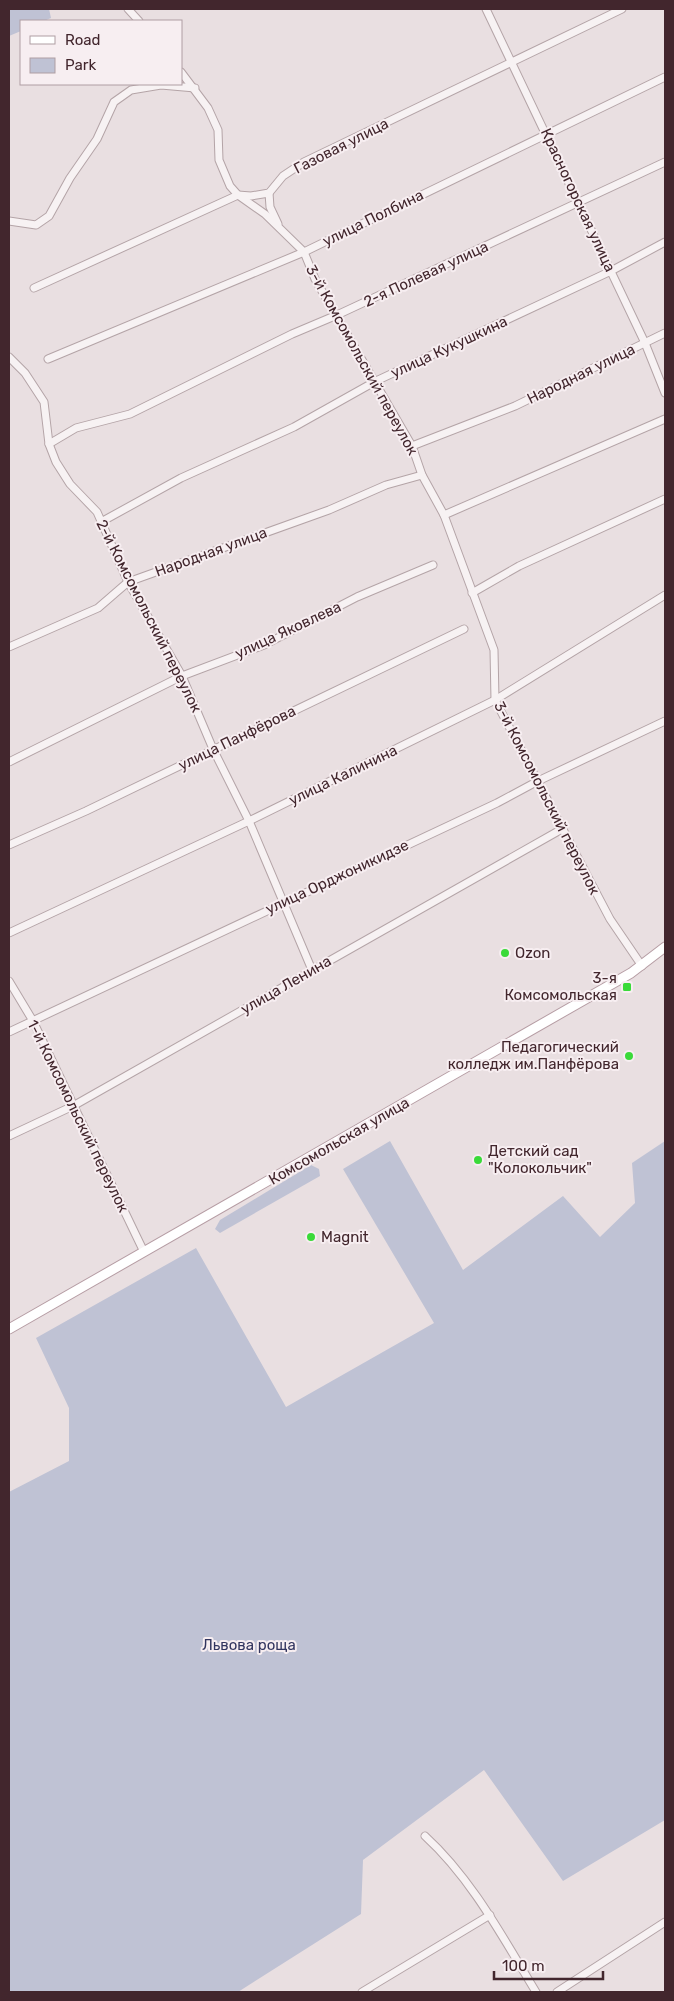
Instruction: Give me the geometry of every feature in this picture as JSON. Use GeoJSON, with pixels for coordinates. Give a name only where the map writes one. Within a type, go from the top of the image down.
{"type":"FeatureCollection","features":[{"type":"Feature","properties":{"kind":"main road","name":"Комсомольская улица"},"geometry":{"type":"LineString","coordinates":[[9,1329],[642,966],[665,947]]}},
{"type":"Feature","properties":{"kind":"street"},"geometry":{"type":"LineString","coordinates":[[128,9],[138,20]]}},
{"type":"Feature","properties":{"kind":"street","name":"Красногорская улица"},"geometry":{"type":"LineString","coordinates":[[486,9],[645,343],[665,393]]}},
{"type":"Feature","properties":{"kind":"street","name":"Газовая улица"},"geometry":{"type":"LineString","coordinates":[[269,194],[283,176],[304,162],[622,9]]}},
{"type":"Feature","properties":{"kind":"street","name":"3-й Комсомольский переулок"},"geometry":{"type":"LineString","coordinates":[[182,73],[195,88],[208,108],[218,130],[219,160],[230,186],[238,195],[265,214],[304,252],[315,279],[376,381],[412,446],[422,475],[444,515],[494,650],[496,700],[610,919],[642,966]]}},
{"type":"Feature","properties":{"kind":"street","name":"улица Полбина"},"geometry":{"type":"LineString","coordinates":[[48,359],[304,252],[665,77]]}},
{"type":"Feature","properties":{"kind":"street"},"geometry":{"type":"LineString","coordinates":[[9,221],[36,225],[49,216],[70,178],[96,139],[114,102],[131,90],[156,85]]}},
{"type":"Feature","properties":{"kind":"street"},"geometry":{"type":"LineString","coordinates":[[170,85],[195,88]]}},
{"type":"Feature","properties":{"kind":"street","name":"2-я Полевая улица"},"geometry":{"type":"LineString","coordinates":[[49,444],[76,428],[130,414],[292,334],[337,315],[665,162]]}},
{"type":"Feature","properties":{"kind":"street"},"geometry":{"type":"LineString","coordinates":[[34,288],[238,195],[269,194],[270,207],[279,227]]}},
{"type":"Feature","properties":{"kind":"street","name":"улица Кукушкина"},"geometry":{"type":"LineString","coordinates":[[101,522],[181,478],[294,427],[376,381],[611,271],[665,242]]}},
{"type":"Feature","properties":{"kind":"street","name":"Народная улица"},"geometry":{"type":"LineString","coordinates":[[412,446],[515,406],[665,333]]}},
{"type":"Feature","properties":{"kind":"street","name":"2-й Комсомольский переулок"},"geometry":{"type":"LineString","coordinates":[[9,357],[25,373],[44,402],[49,444],[56,462],[70,484],[97,512],[128,582],[182,676],[213,749],[249,821],[285,901],[312,970]]}},
{"type":"Feature","properties":{"kind":"street"},"geometry":{"type":"LineString","coordinates":[[444,515],[665,419]]}},
{"type":"Feature","properties":{"kind":"street","name":"Народная улица"},"geometry":{"type":"LineString","coordinates":[[9,647],[98,608],[128,582],[329,510],[386,485],[422,475]]}},
{"type":"Feature","properties":{"kind":"street"},"geometry":{"type":"LineString","coordinates":[[472,593],[520,566],[665,499]]}},
{"type":"Feature","properties":{"kind":"street","name":"улица Яковлева"},"geometry":{"type":"LineString","coordinates":[[9,762],[182,676],[264,645],[356,597],[433,565]]}},
{"type":"Feature","properties":{"kind":"street","name":"улица Калинина"},"geometry":{"type":"LineString","coordinates":[[9,933],[249,821],[496,700],[665,595]]}},
{"type":"Feature","properties":{"kind":"street","name":"улица Панфёрова"},"geometry":{"type":"LineString","coordinates":[[9,845],[86,811],[464,629]]}},
{"type":"Feature","properties":{"kind":"street","name":"улица Орджоникидзе"},"geometry":{"type":"LineString","coordinates":[[9,1032],[497,803],[538,781],[665,721]]}},
{"type":"Feature","properties":{"kind":"street","name":"улица Ленина"},"geometry":{"type":"LineString","coordinates":[[9,1136],[72,1106],[562,829]]}},
{"type":"Feature","properties":{"kind":"street","name":"1-й Комсомольский переулок"},"geometry":{"type":"LineString","coordinates":[[9,981],[33,1021],[72,1106],[144,1252]]}},
{"type":"Feature","properties":{"kind":"street"},"geometry":{"type":"LineString","coordinates":[[425,1836],[446,1855],[490,1915],[536,1992]]}},
{"type":"Feature","properties":{"kind":"street"},"geometry":{"type":"LineString","coordinates":[[362,1992],[490,1915]]}},
{"type":"Feature","properties":{"kind":"street"},"geometry":{"type":"LineString","coordinates":[[557,1992],[665,1922]]}},
{"type":"Feature","properties":{"kind":"green space"},"geometry":{"type":"Polygon","coordinates":[[[9,9],[49,9],[51,18],[46,20],[20,20],[20,31],[9,36],[9,9]]]}},
{"type":"Feature","properties":{"kind":"green space","name":"Львова роща"},"geometry":{"type":"Polygon","coordinates":[[[390,1141],[463,1270],[563,1196],[600,1237],[635,1203],[632,1163],[665,1141],[665,1820],[563,1881],[484,1770],[363,1860],[361,1914],[238,1992],[9,1992],[9,1492],[69,1461],[69,1408],[36,1338],[196,1248],[286,1407],[434,1323],[343,1169],[390,1141]]]}},
{"type":"Feature","properties":{"kind":"green space"},"geometry":{"type":"Polygon","coordinates":[[[311,1165],[319,1169],[320,1176],[220,1233],[215,1229],[220,1220],[311,1165]]]}},
{"type":"Feature","properties":{"kind":"place","name":"Ozon"},"geometry":{"type":"Point","coordinates":[505,953]}},
{"type":"Feature","properties":{"kind":"place","name":"3-я Комсомольская"},"geometry":{"type":"Point","coordinates":[627,987]}},
{"type":"Feature","properties":{"kind":"place","name":"Педагогический колледж им.Панфёрова"},"geometry":{"type":"Point","coordinates":[629,1056]}},
{"type":"Feature","properties":{"kind":"place","name":"Детский сад \"Колокольчик\""},"geometry":{"type":"Point","coordinates":[478,1160]}},
{"type":"Feature","properties":{"kind":"place","name":"Magnit"},"geometry":{"type":"Point","coordinates":[311,1237]}}]}
